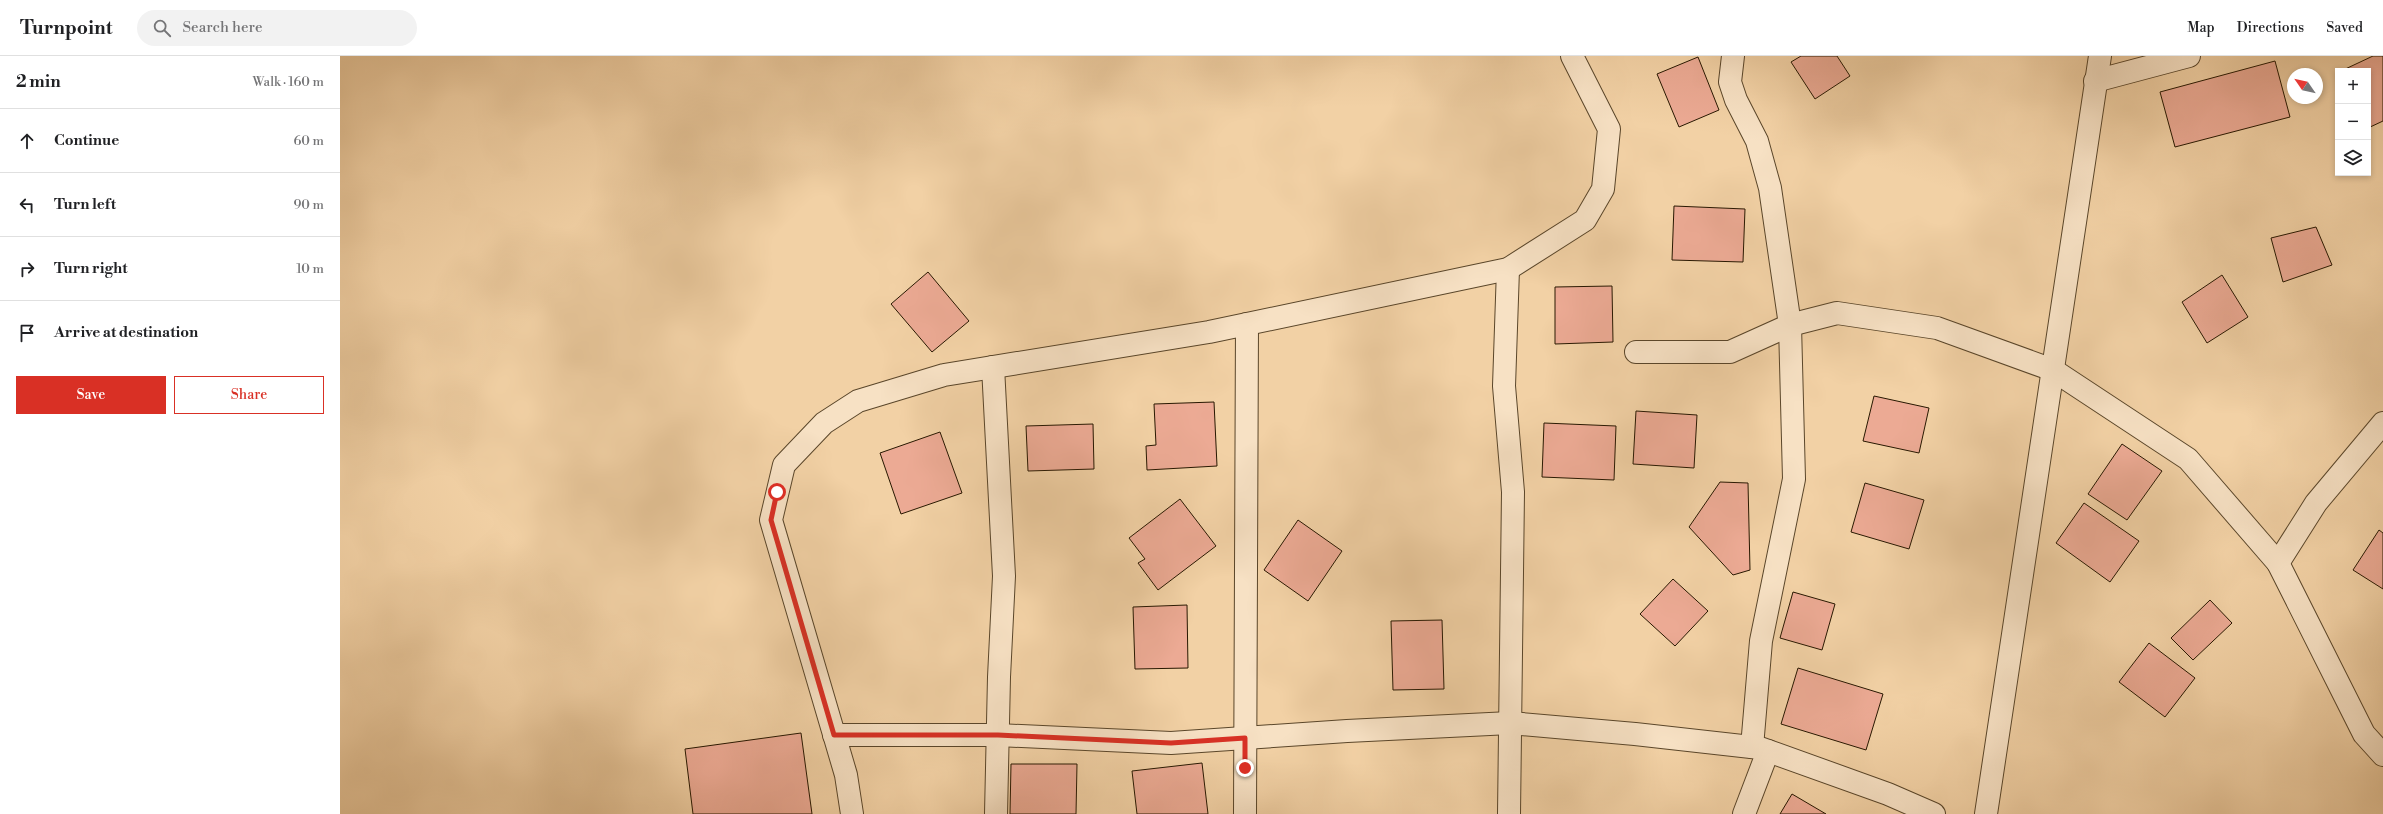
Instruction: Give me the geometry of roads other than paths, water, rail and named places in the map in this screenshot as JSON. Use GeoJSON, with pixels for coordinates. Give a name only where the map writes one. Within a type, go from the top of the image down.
{"type":"FeatureCollection","features":[{"type":"Feature","properties":{"kind":"street"},"geometry":{"type":"LineString","coordinates":[[852,814],[846,775],[771,520],[784,465],[824,423],[858,401],[944,375],[1248,324],[1508,269],[1585,220],[1603,189],[1609,129],[1572,56]]}},
{"type":"Feature","properties":{"kind":"street"},"geometry":{"type":"LineString","coordinates":[[1733,56],[1730,82],[1736,100],[1757,141],[1770,188],[1790,325],[1794,479],[1761,641],[1760,749],[1744,814]]}},
{"type":"Feature","properties":{"kind":"street"},"geometry":{"type":"LineString","coordinates":[[1986,814],[2095,81],[2100,56]]}},
{"type":"Feature","properties":{"kind":"street"},"geometry":{"type":"LineString","coordinates":[[2095,81],[2189,56]]}},
{"type":"Feature","properties":{"kind":"street"},"geometry":{"type":"LineString","coordinates":[[1508,269],[1504,386],[1513,492],[1509,814]]}},
{"type":"Feature","properties":{"kind":"street"},"geometry":{"type":"LineString","coordinates":[[1636,352],[1730,352],[1790,325],[1837,313],[1937,328],[2053,370],[2188,459],[2278,563],[2364,734],[2383,755]]}},
{"type":"Feature","properties":{"kind":"street"},"geometry":{"type":"LineString","coordinates":[[1245,814],[1248,324]]}},
{"type":"Feature","properties":{"kind":"street"},"geometry":{"type":"LineString","coordinates":[[993,367],[1004,576],[996,814]]}},
{"type":"Feature","properties":{"kind":"street"},"geometry":{"type":"LineString","coordinates":[[2278,563],[2316,503],[2383,423]]}},
{"type":"Feature","properties":{"kind":"street"},"geometry":{"type":"LineString","coordinates":[[834,735],[998,735],[1171,743],[1510,723],[1635,734],[1760,749],[1888,794],[1934,814]]}}]}
